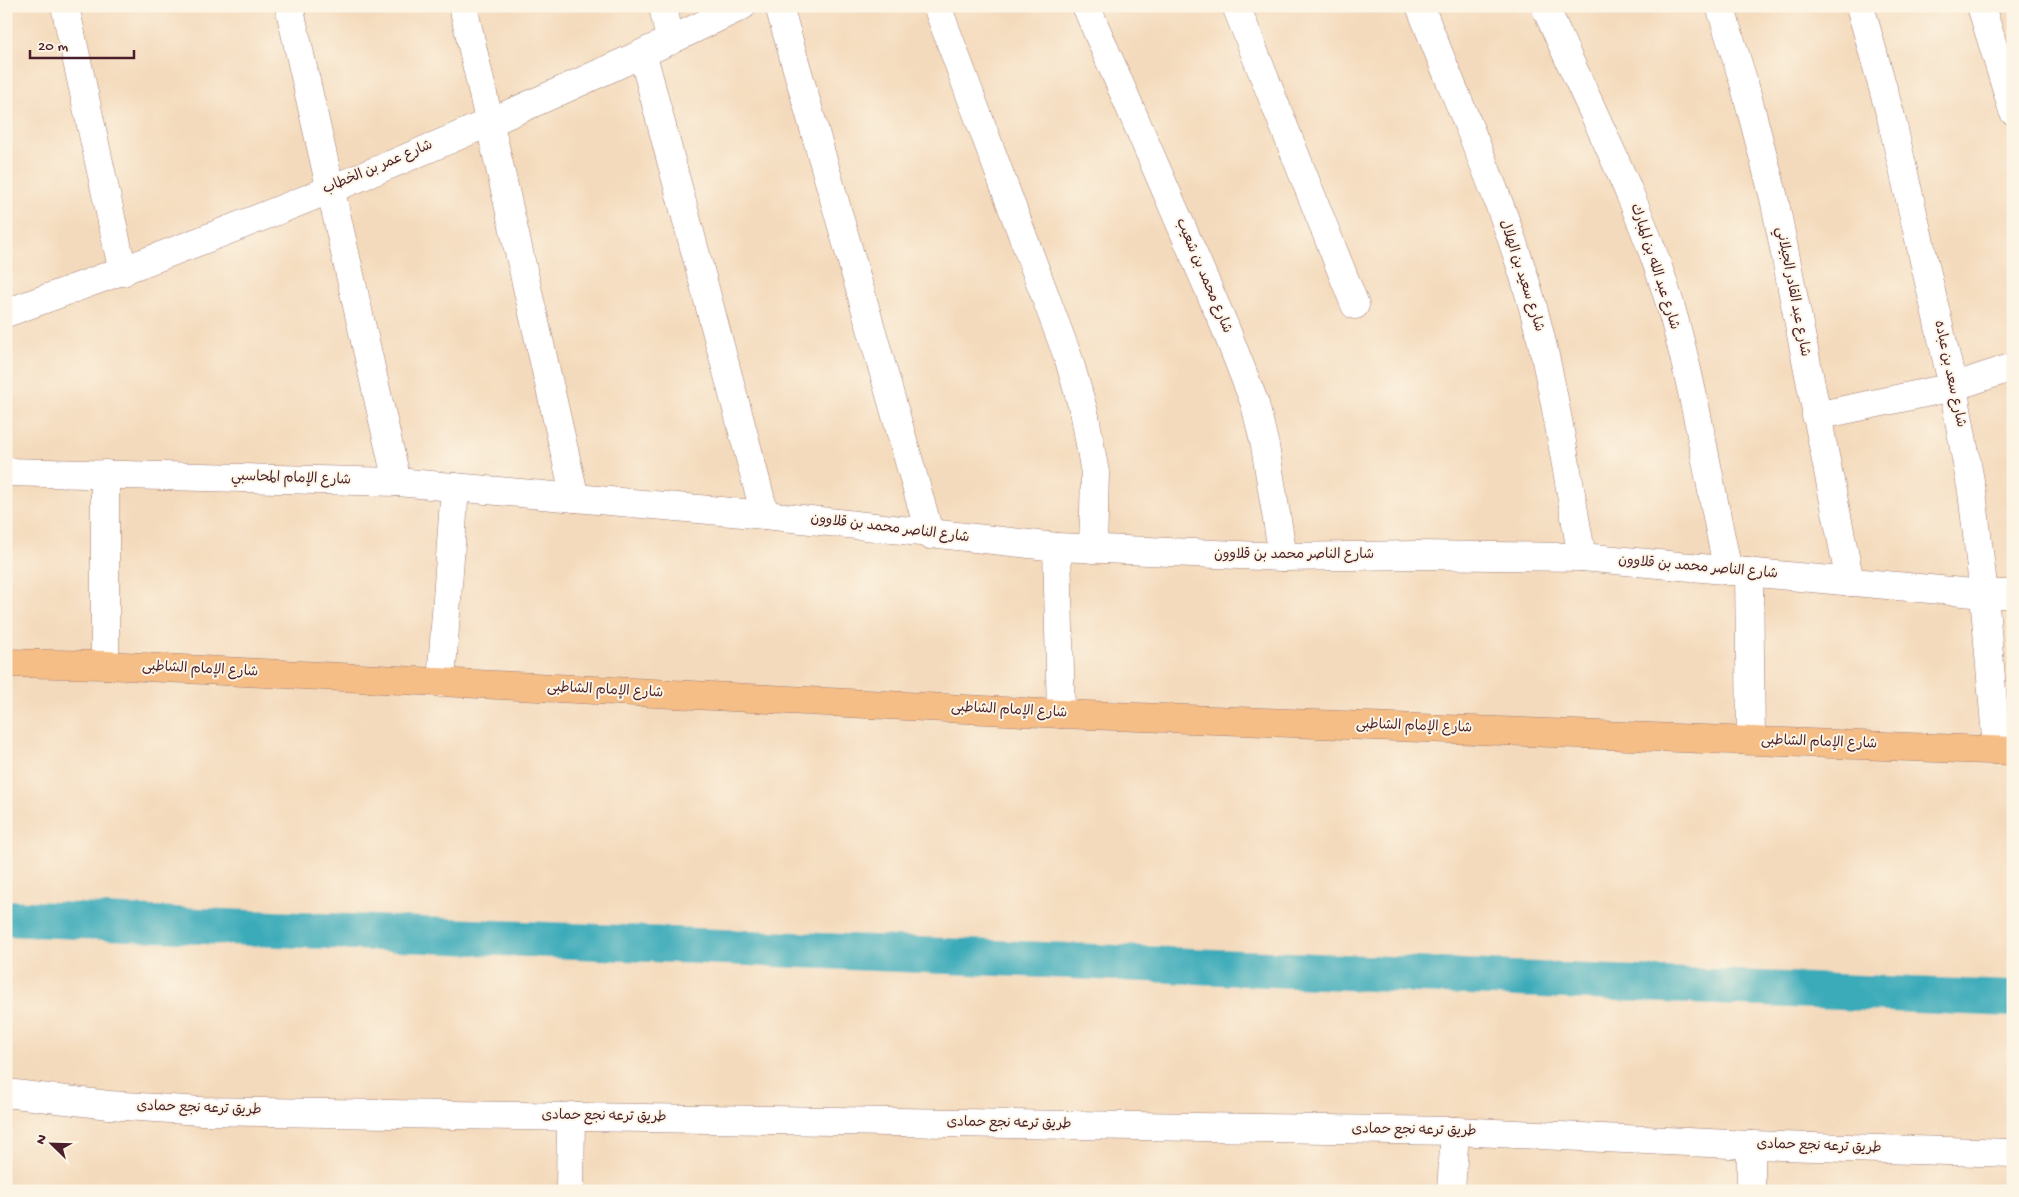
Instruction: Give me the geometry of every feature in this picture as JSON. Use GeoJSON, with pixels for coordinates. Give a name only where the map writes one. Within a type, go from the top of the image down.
{"type":"FeatureCollection","features":[{"type":"Feature","properties":{"kind":"main road","name":"شارع الإمام الشاطبى"},"geometry":{"type":"LineString","coordinates":[[6,662],[105,665],[1061,714],[2005,750]]}},
{"type":"Feature","properties":{"kind":"street"},"geometry":{"type":"LineString","coordinates":[[65,6],[123,272]]}},
{"type":"Feature","properties":{"kind":"street"},"geometry":{"type":"LineString","coordinates":[[289,6],[397,482]]}},
{"type":"Feature","properties":{"kind":"street"},"geometry":{"type":"LineString","coordinates":[[463,6],[575,498]]}},
{"type":"Feature","properties":{"kind":"street"},"geometry":{"type":"LineString","coordinates":[[663,6],[670,41]]}},
{"type":"Feature","properties":{"kind":"street","name":"شارع عمر بن الخطاب"},"geometry":{"type":"LineString","coordinates":[[6,314],[123,272],[489,122],[644,55],[742,6]]}},
{"type":"Feature","properties":{"kind":"street"},"geometry":{"type":"LineString","coordinates":[[779,6],[930,535]]}},
{"type":"Feature","properties":{"kind":"street"},"geometry":{"type":"LineString","coordinates":[[937,6],[1069,360],[1085,416],[1095,473],[1093,549]]}},
{"type":"Feature","properties":{"kind":"street","name":"شارع محمد بن شعيب"},"geometry":{"type":"LineString","coordinates":[[1086,6],[1225,327],[1255,404],[1265,446],[1283,557]]}},
{"type":"Feature","properties":{"kind":"street"},"geometry":{"type":"LineString","coordinates":[[1236,6],[1356,305]]}},
{"type":"Feature","properties":{"kind":"street","name":"شارع سعيد بن الهلال"},"geometry":{"type":"LineString","coordinates":[[1420,6],[1519,261],[1540,333],[1550,379],[1582,557]]}},
{"type":"Feature","properties":{"kind":"street","name":"شارع عبد الله بن المبارك"},"geometry":{"type":"LineString","coordinates":[[1545,6],[1643,224],[1670,304],[1738,572],[1750,740]]}},
{"type":"Feature","properties":{"kind":"street","name":"شارع عبد القادر الجيلاني"},"geometry":{"type":"LineString","coordinates":[[1720,6],[1744,83],[1774,198],[1850,582]]}},
{"type":"Feature","properties":{"kind":"street","name":"شارع سعد بن عباده"},"geometry":{"type":"LineString","coordinates":[[1860,6],[1892,116],[1954,388],[1972,492],[2005,750]]}},
{"type":"Feature","properties":{"kind":"street"},"geometry":{"type":"LineString","coordinates":[[1981,6],[2013,110]]}},
{"type":"Feature","properties":{"kind":"street"},"geometry":{"type":"LineString","coordinates":[[644,55],[765,515]]}},
{"type":"Feature","properties":{"kind":"street"},"geometry":{"type":"LineString","coordinates":[[1816,416],[1954,388],[2013,367]]}},
{"type":"Feature","properties":{"kind":"street","name":"شارع الإمام المحاسبي"},"geometry":{"type":"LineString","coordinates":[[6,472],[397,482],[575,498]]}},
{"type":"Feature","properties":{"kind":"street"},"geometry":{"type":"LineString","coordinates":[[105,474],[105,665]]}},
{"type":"Feature","properties":{"kind":"street"},"geometry":{"type":"LineString","coordinates":[[441,683],[455,487]]}},
{"type":"Feature","properties":{"kind":"street","name":"شارع الناصر محمد بن قلاوون"},"geometry":{"type":"LineString","coordinates":[[575,498],[765,515],[930,535],[1057,547],[1283,557],[1416,555],[1582,557],[1984,594],[2013,594]]}},
{"type":"Feature","properties":{"kind":"street"},"geometry":{"type":"LineString","coordinates":[[1057,547],[1061,714]]}},
{"type":"Feature","properties":{"kind":"street","name":"طريق ترعه نجع حمادى"},"geometry":{"type":"LineString","coordinates":[[6,1093],[109,1105],[201,1111],[1455,1131],[1751,1145],[2013,1153]]}},
{"type":"Feature","properties":{"kind":"street"},"geometry":{"type":"LineString","coordinates":[[570,1191],[571,1116]]}},
{"type":"Feature","properties":{"kind":"street"},"geometry":{"type":"LineString","coordinates":[[1451,1191],[1455,1131]]}},
{"type":"Feature","properties":{"kind":"street"},"geometry":{"type":"LineString","coordinates":[[1751,1145],[1751,1191]]}},
{"type":"Feature","properties":{"kind":"waterway"},"geometry":{"type":"LineString","coordinates":[[6,918],[2013,999]]}}]}
